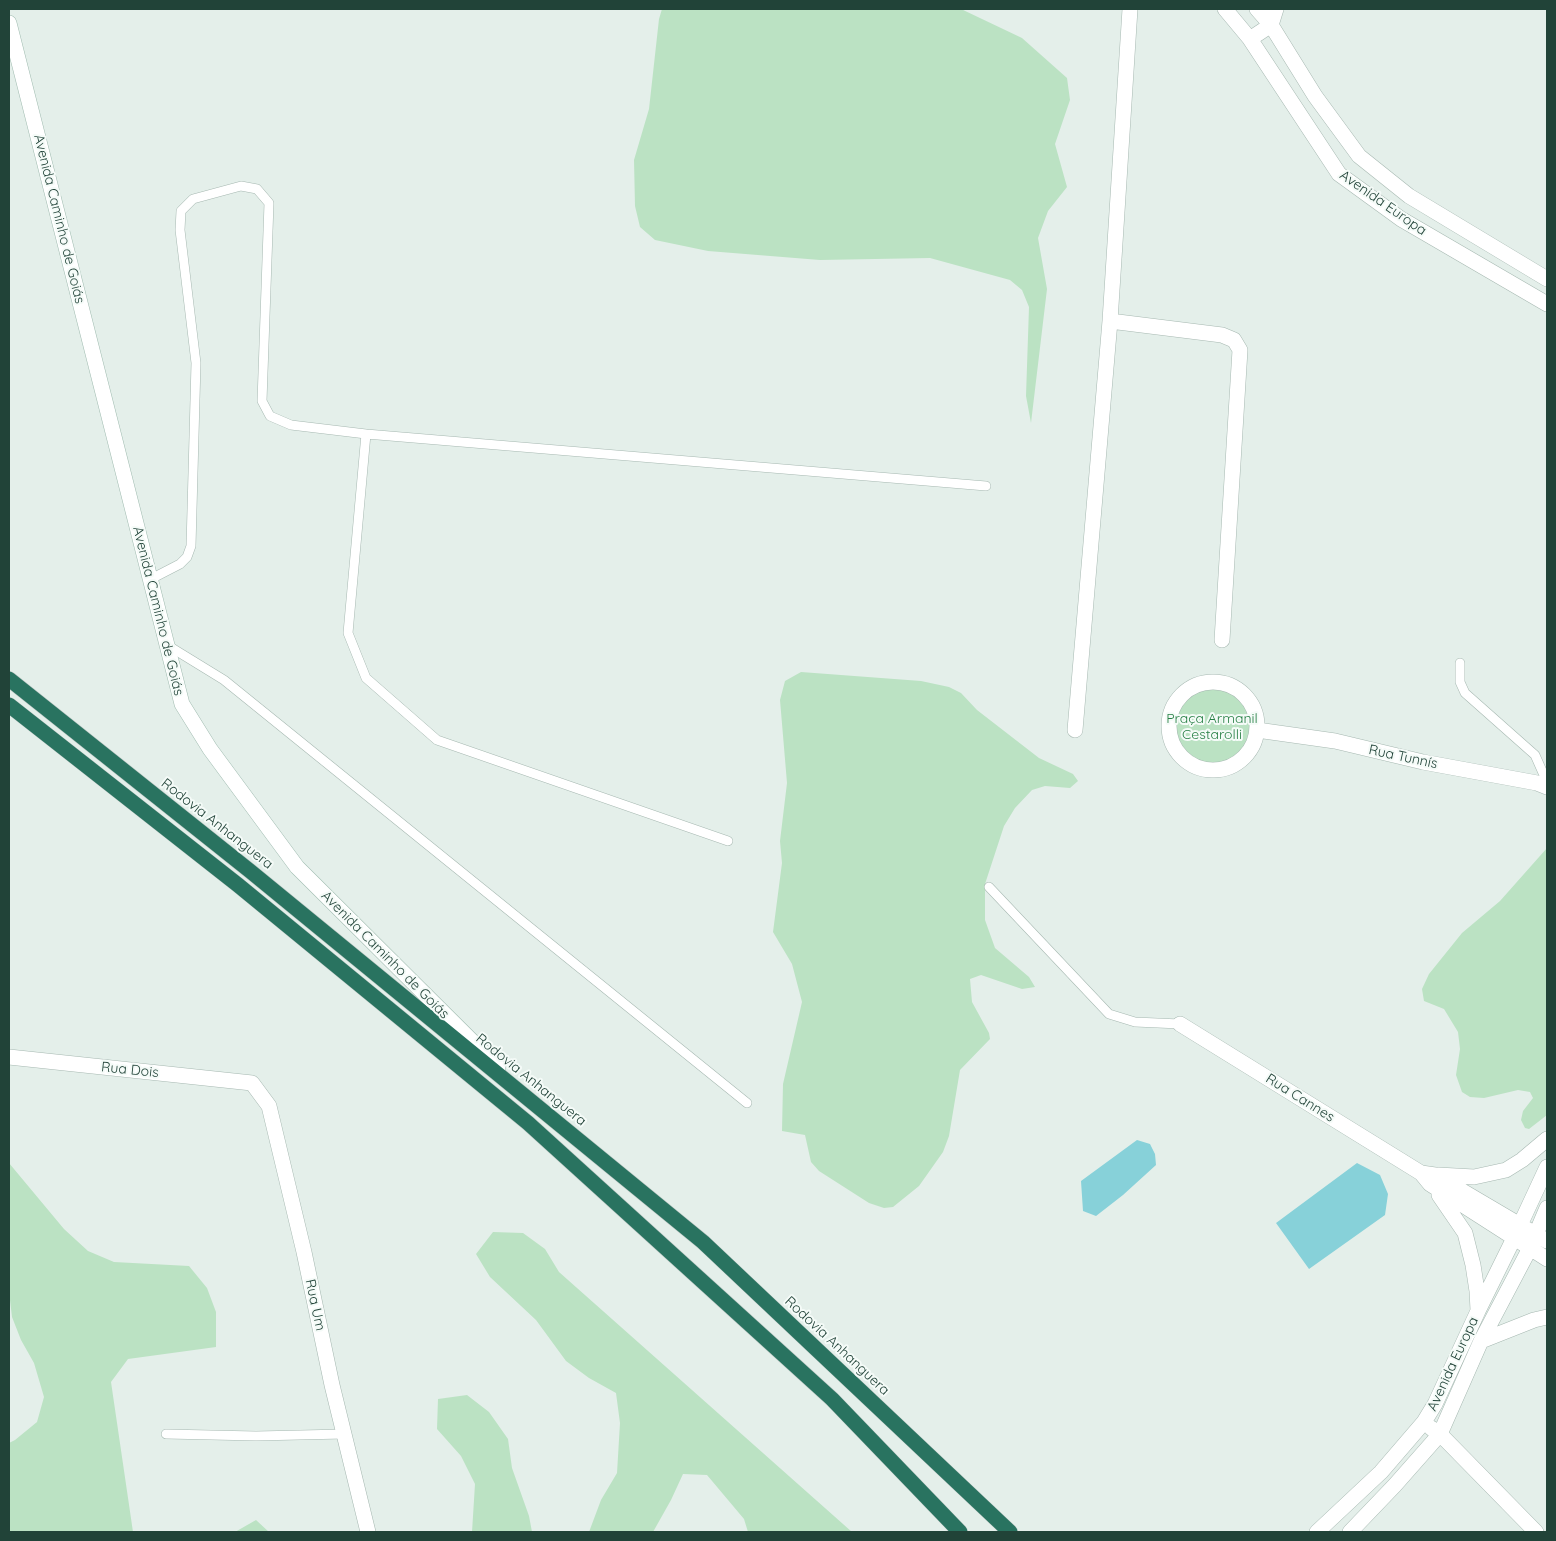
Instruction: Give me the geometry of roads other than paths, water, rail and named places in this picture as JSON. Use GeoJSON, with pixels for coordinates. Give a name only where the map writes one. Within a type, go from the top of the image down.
{"type":"FeatureCollection","features":[{"type":"Feature","properties":{"kind":"highway","name":"Rodovia Anhanguera"},"geometry":{"type":"LineString","coordinates":[[9,679],[250,871],[703,1242],[1010,1532]]}},
{"type":"Feature","properties":{"kind":"highway"},"geometry":{"type":"LineString","coordinates":[[9,705],[238,885],[528,1123],[832,1399],[960,1532]]}},
{"type":"Feature","properties":{"kind":"street"},"geometry":{"type":"LineString","coordinates":[[1075,730],[1110,321],[1130,9]]}},
{"type":"Feature","properties":{"kind":"street","name":"Avenida Europa"},"geometry":{"type":"LineString","coordinates":[[1225,9],[1250,39],[1339,174],[1401,219],[1547,304]]}},
{"type":"Feature","properties":{"kind":"street","name":"Avenida Europa"},"geometry":{"type":"LineString","coordinates":[[1257,9],[1271,25],[1315,96],[1359,156],[1409,196],[1547,279]]}},
{"type":"Feature","properties":{"kind":"street"},"geometry":{"type":"LineString","coordinates":[[1250,39],[1271,25],[1276,9]]}},
{"type":"Feature","properties":{"kind":"street","name":"Avenida Caminho de Goiás"},"geometry":{"type":"LineString","coordinates":[[9,23],[182,704],[210,750],[298,867],[539,1108]]}},
{"type":"Feature","properties":{"kind":"street"},"geometry":{"type":"LineString","coordinates":[[1110,321],[1222,334],[1234,340],[1240,350],[1222,640]]}},
{"type":"Feature","properties":{"kind":"street"},"geometry":{"type":"LineString","coordinates":[[1214,681],[1228,684],[1241,691],[1251,702],[1256,715],[1258,730],[1254,744],[1246,756],[1227,768],[1205,770],[1191,765],[1180,756],[1172,743],[1168,729],[1170,714],[1176,701],[1186,690],[1199,684],[1214,681]]}},
{"type":"Feature","properties":{"kind":"street","name":"Rua Tunnís"},"geometry":{"type":"LineString","coordinates":[[1258,730],[1334,742],[1423,762],[1537,783],[1547,787]]}},
{"type":"Feature","properties":{"kind":"street","name":"Rua Cannes"},"geometry":{"type":"LineString","coordinates":[[1180,1024],[1518,1232],[1538,1241],[1547,1258]]}},
{"type":"Feature","properties":{"kind":"street","name":"Rua Dois"},"geometry":{"type":"LineString","coordinates":[[9,1056],[252,1083]]}},
{"type":"Feature","properties":{"kind":"street","name":"Rua Um"},"geometry":{"type":"LineString","coordinates":[[252,1083],[269,1106],[368,1532]]}},
{"type":"Feature","properties":{"kind":"street"},"geometry":{"type":"LineString","coordinates":[[1429,1177],[1474,1177],[1506,1170],[1522,1160],[1547,1139]]}},
{"type":"Feature","properties":{"kind":"street","name":"Avenida Europa"},"geometry":{"type":"LineString","coordinates":[[1317,1532],[1381,1472],[1424,1422],[1435,1404],[1478,1311],[1518,1232],[1547,1167]]}},
{"type":"Feature","properties":{"kind":"street"},"geometry":{"type":"LineString","coordinates":[[1429,1177],[1465,1233],[1473,1264],[1478,1311]]}},
{"type":"Feature","properties":{"kind":"street","name":"Avenida Europa"},"geometry":{"type":"LineString","coordinates":[[1350,1532],[1440,1434],[1481,1341],[1538,1241],[1547,1208]]}},
{"type":"Feature","properties":{"kind":"street","name":"Avenida Europa"},"geometry":{"type":"LineString","coordinates":[[1481,1341],[1534,1320],[1547,1317]]}},
{"type":"Feature","properties":{"kind":"street"},"geometry":{"type":"LineString","coordinates":[[1424,1422],[1440,1434],[1536,1532]]}},
{"type":"Feature","properties":{"kind":"lane"},"geometry":{"type":"LineString","coordinates":[[150,580],[180,564],[187,557],[191,546],[196,363],[180,230],[181,211],[193,199],[240,186],[257,190],[269,203],[262,401],[270,416],[291,426],[366,434],[986,486]]}},
{"type":"Feature","properties":{"kind":"lane"},"geometry":{"type":"LineString","coordinates":[[366,434],[348,633],[366,678],[437,740],[728,840]]}},
{"type":"Feature","properties":{"kind":"lane"},"geometry":{"type":"LineString","coordinates":[[166,644],[224,680],[747,1103]]}},
{"type":"Feature","properties":{"kind":"lane"},"geometry":{"type":"LineString","coordinates":[[1460,663],[1460,682],[1465,693],[1535,755],[1547,782]]}},
{"type":"Feature","properties":{"kind":"lane"},"geometry":{"type":"LineString","coordinates":[[990,887],[1109,1014],[1135,1022],[1180,1024]]}},
{"type":"Feature","properties":{"kind":"lane"},"geometry":{"type":"LineString","coordinates":[[166,1434],[256,1436],[344,1434]]}},
{"type":"Feature","properties":{"kind":"water"},"geometry":{"type":"Polygon","coordinates":[[[1137,1140],[1150,1144],[1155,1154],[1156,1165],[1096,1216],[1083,1211],[1081,1181],[1137,1140]]]}},
{"type":"Feature","properties":{"kind":"water"},"geometry":{"type":"Polygon","coordinates":[[[1357,1163],[1380,1175],[1388,1194],[1385,1215],[1309,1269],[1276,1223],[1357,1163]]]}},
{"type":"Feature","properties":{"kind":"park label","name":"Praça Armanil Cestarolli"},"geometry":{"type":"Point","coordinates":[1212,728]}}]}
